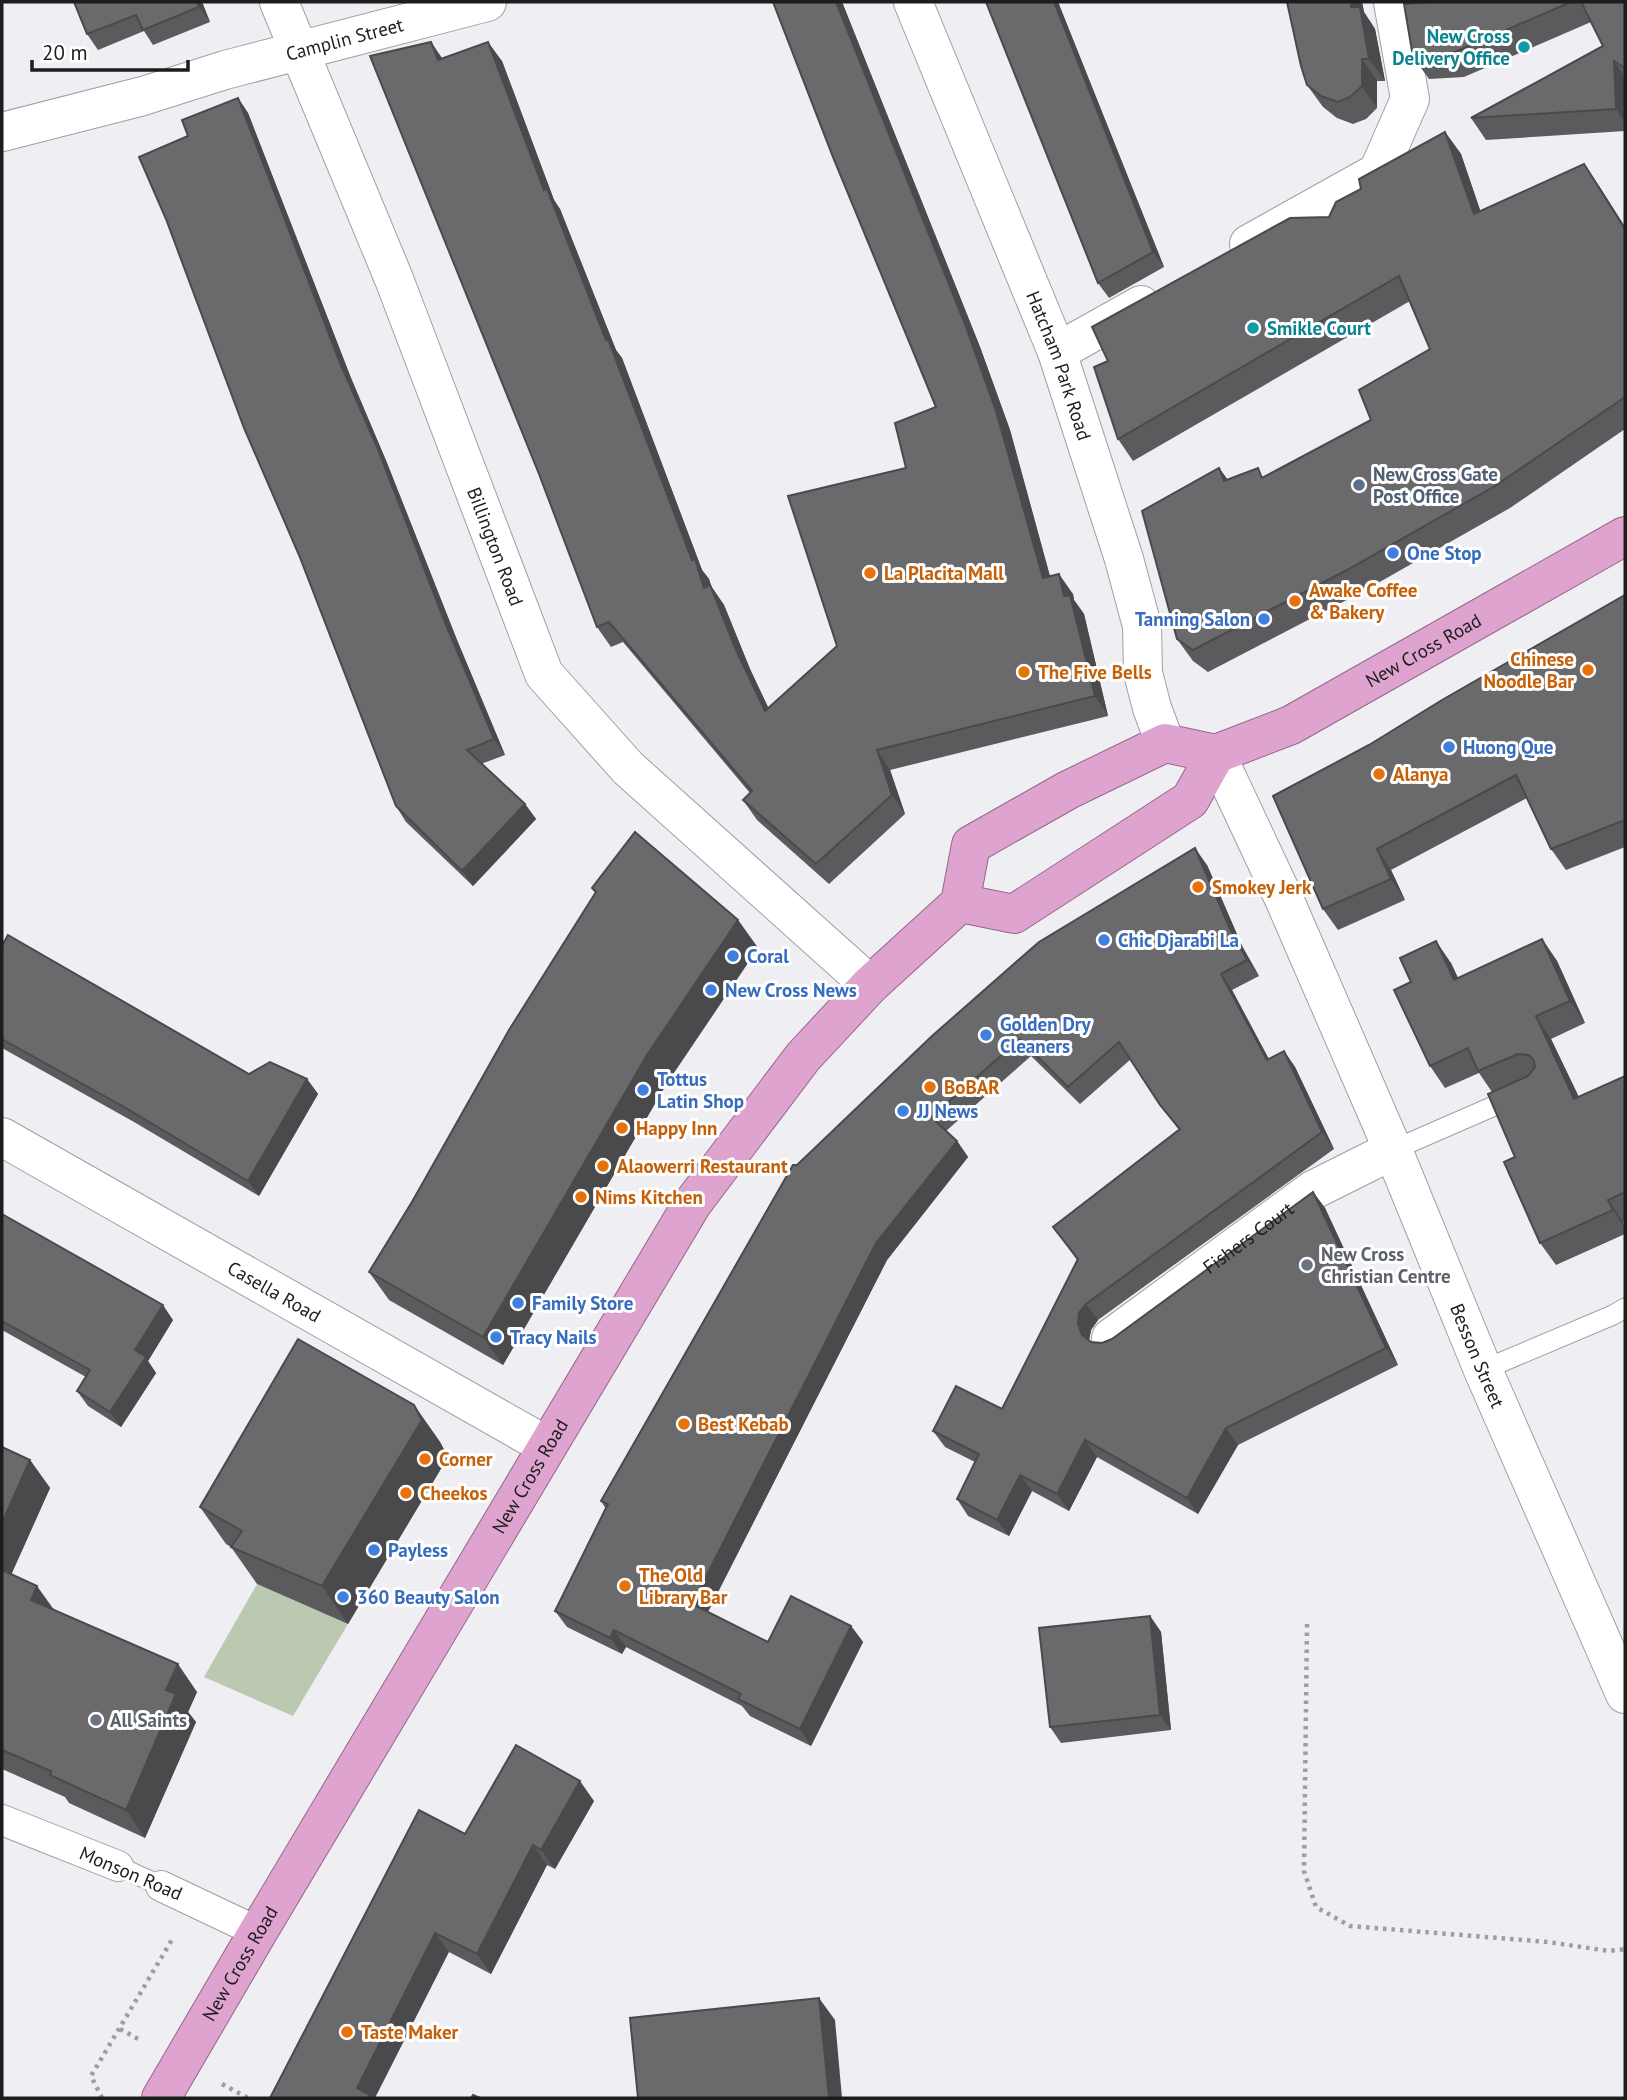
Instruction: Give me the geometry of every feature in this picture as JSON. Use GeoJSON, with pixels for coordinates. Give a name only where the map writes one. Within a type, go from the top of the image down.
{"type":"FeatureCollection","features":[{"type":"Feature","properties":{"kind":"highway","name":"New Cross Road"},"geometry":{"type":"LineString","coordinates":[[1216,754],[1291,725],[1625,536]]}},
{"type":"Feature","properties":{"kind":"highway"},"geometry":{"type":"LineString","coordinates":[[1165,743],[1216,754],[1190,800],[1014,914],[960,903],[971,845],[1038,806],[1165,743]]}},
{"type":"Feature","properties":{"kind":"highway","name":"New Cross Road"},"geometry":{"type":"LineString","coordinates":[[161,2098],[692,1204],[803,1057],[870,985],[960,903]]}},
{"type":"Feature","properties":{"kind":"street","name":"Billington Road"},"geometry":{"type":"LineString","coordinates":[[279,2],[394,279],[544,674],[628,768],[870,985]]}},
{"type":"Feature","properties":{"kind":"street","name":"Camplin Street"},"geometry":{"type":"LineString","coordinates":[[2,132],[143,96],[225,70],[487,2]]}},
{"type":"Feature","properties":{"kind":"street","name":"Hatcham Park Road"},"geometry":{"type":"LineString","coordinates":[[913,2],[1057,352],[1124,559],[1142,626],[1143,673],[1165,743]]}},
{"type":"Feature","properties":{"kind":"street"},"geometry":{"type":"LineString","coordinates":[[1223,258],[1378,172],[1410,99],[1393,2]]}},
{"type":"Feature","properties":{"kind":"street"},"geometry":{"type":"LineString","coordinates":[[1057,352],[1176,285]]}},
{"type":"Feature","properties":{"kind":"street","name":"Besson Street"},"geometry":{"type":"LineString","coordinates":[[1216,754],[1285,901],[1393,1150],[1483,1370],[1625,1693]]}},
{"type":"Feature","properties":{"kind":"street","name":"Casella Road"},"geometry":{"type":"LineString","coordinates":[[2,1137],[547,1446]]}},
{"type":"Feature","properties":{"kind":"street","name":"Fishers Court"},"geometry":{"type":"LineString","coordinates":[[1111,1338],[1313,1190],[1393,1150]]}},
{"type":"Feature","properties":{"kind":"street","name":"Monson Road"},"geometry":{"type":"LineString","coordinates":[[2,1820],[118,1866]]}},
{"type":"Feature","properties":{"kind":"street","name":"Monson Road"},"geometry":{"type":"LineString","coordinates":[[161,1886],[258,1932]]}},
{"type":"Feature","properties":{"kind":"lane"},"geometry":{"type":"LineString","coordinates":[[1393,1150],[1538,1087]]}},
{"type":"Feature","properties":{"kind":"lane"},"geometry":{"type":"LineString","coordinates":[[1483,1370],[1625,1308]]}},
{"type":"Feature","properties":{"kind":"lane","name":"Monson Road"},"geometry":{"type":"LineString","coordinates":[[118,1866],[161,1886]]}},
{"type":"Feature","properties":{"kind":"path"},"geometry":{"type":"LineString","coordinates":[[1307,1624],[1304,1871],[1316,1907],[1350,1926],[1548,1942],[1609,1951],[1625,1949]]}},
{"type":"Feature","properties":{"kind":"path"},"geometry":{"type":"LineString","coordinates":[[102,2097],[91,2076],[195,1901]]}},
{"type":"Feature","properties":{"kind":"path"},"geometry":{"type":"LineString","coordinates":[[120,2029],[134,2037]]}},
{"type":"Feature","properties":{"kind":"path"},"geometry":{"type":"LineString","coordinates":[[230,2089],[248,2098]]}},
{"type":"Feature","properties":{"kind":"green space"},"geometry":{"type":"Polygon","coordinates":[[[257,1584],[348,1624],[293,1716],[204,1677],[257,1584]]]}},
{"type":"Feature","properties":{"kind":"building"},"geometry":{"type":"Polygon","coordinates":[[[74,2],[197,2],[199,7],[143,30],[136,15],[87,34],[74,2]]]}},
{"type":"Feature","properties":{"kind":"building"},"geometry":{"type":"Polygon","coordinates":[[[773,2],[836,2],[966,327],[996,411],[1043,578],[1059,574],[1064,596],[1070,595],[1095,696],[877,750],[892,795],[816,864],[743,800],[752,791],[609,622],[597,627],[539,474],[370,56],[431,42],[438,60],[488,42],[544,190],[547,189],[606,340],[608,339],[692,560],[695,559],[704,588],[710,585],[736,650],[765,711],[837,646],[788,496],[906,468],[895,423],[936,407],[833,157],[773,2]]]}},
{"type":"Feature","properties":{"kind":"building"},"geometry":{"type":"Polygon","coordinates":[[[986,2],[1054,2],[1153,252],[1098,283],[986,2]]]}},
{"type":"Feature","properties":{"kind":"building"},"geometry":{"type":"Polygon","coordinates":[[[1287,2],[1351,2],[1351,7],[1360,7],[1369,59],[1362,59],[1362,86],[1350,97],[1338,102],[1321,96],[1307,85],[1287,2]]]}},
{"type":"Feature","properties":{"kind":"building"},"geometry":{"type":"Polygon","coordinates":[[[1571,2],[1448,55],[1413,57],[1404,4],[1571,2]]]}},
{"type":"Feature","properties":{"kind":"building"},"geometry":{"type":"Polygon","coordinates":[[[1581,2],[1625,2],[1625,68],[1614,61],[1616,109],[1471,118],[1603,46],[1581,2]]]}},
{"type":"Feature","properties":{"kind":"building"},"geometry":{"type":"Polygon","coordinates":[[[238,98],[340,363],[377,447],[446,625],[494,739],[467,750],[525,804],[462,871],[396,806],[299,555],[244,428],[166,219],[139,157],[188,136],[182,120],[238,98]]]}},
{"type":"Feature","properties":{"kind":"building"},"geometry":{"type":"Polygon","coordinates":[[[1445,132],[1474,214],[1584,164],[1625,229],[1625,397],[1495,486],[1347,570],[1193,650],[1177,639],[1142,511],[1219,468],[1224,481],[1258,468],[1262,478],[1371,420],[1359,390],[1430,349],[1399,276],[1118,439],[1094,367],[1108,361],[1092,327],[1290,218],[1329,217],[1336,202],[1361,189],[1359,179],[1445,132]]]}},
{"type":"Feature","properties":{"kind":"building"},"geometry":{"type":"Polygon","coordinates":[[[1625,595],[1625,820],[1551,849],[1516,775],[1377,849],[1391,879],[1323,909],[1273,796],[1369,745],[1625,595]]]}},
{"type":"Feature","properties":{"kind":"building"},"geometry":{"type":"Polygon","coordinates":[[[635,832],[738,920],[647,1055],[483,1337],[369,1272],[412,1202],[509,1030],[596,892],[592,888],[635,832]]]}},
{"type":"Feature","properties":{"kind":"building"},"geometry":{"type":"Polygon","coordinates":[[[1195,848],[1230,929],[1247,960],[1221,974],[1267,1060],[1284,1051],[1322,1132],[1086,1304],[1079,1313],[1078,1324],[1082,1335],[1091,1342],[1102,1343],[1112,1339],[1313,1192],[1386,1348],[1226,1428],[1187,1498],[1085,1440],[1057,1494],[1020,1475],[997,1520],[957,1499],[979,1454],[933,1431],[956,1386],[1002,1409],[1078,1259],[1053,1227],[1180,1129],[1160,1105],[1119,1042],[1068,1087],[1020,1039],[931,1117],[957,1141],[876,1243],[692,1604],[768,1642],[791,1596],[851,1626],[800,1729],[738,1699],[741,1694],[614,1630],[610,1638],[555,1611],[608,1504],[601,1501],[793,1165],[797,1165],[932,1036],[1039,942],[1195,848]]]}},
{"type":"Feature","properties":{"kind":"building"},"geometry":{"type":"Polygon","coordinates":[[[8,935],[249,1074],[270,1062],[307,1079],[248,1181],[2,1039],[2,946],[8,935]]]}},
{"type":"Feature","properties":{"kind":"building"},"geometry":{"type":"Polygon","coordinates":[[[1542,939],[1570,1001],[1536,1016],[1574,1099],[1625,1076],[1625,1192],[1608,1200],[1613,1210],[1540,1243],[1504,1162],[1515,1157],[1488,1094],[1528,1076],[1535,1067],[1534,1061],[1529,1055],[1518,1054],[1478,1071],[1468,1048],[1430,1066],[1394,990],[1411,982],[1400,958],[1436,941],[1454,980],[1542,939]]]}},
{"type":"Feature","properties":{"kind":"building"},"geometry":{"type":"Polygon","coordinates":[[[2,1214],[163,1305],[135,1350],[146,1357],[110,1412],[77,1391],[90,1370],[2,1321],[2,1214]]]}},
{"type":"Feature","properties":{"kind":"building"},"geometry":{"type":"Polygon","coordinates":[[[298,1339],[414,1405],[422,1420],[322,1586],[231,1547],[242,1531],[200,1507],[298,1339]]]}},
{"type":"Feature","properties":{"kind":"building"},"geometry":{"type":"Polygon","coordinates":[[[2,1447],[30,1460],[2,1523],[2,1447]]]}},
{"type":"Feature","properties":{"kind":"building","name":"All Saints"},"geometry":{"type":"Polygon","coordinates":[[[2,1570],[37,1586],[31,1600],[178,1664],[166,1690],[176,1694],[126,1810],[50,1775],[51,1771],[2,1750],[2,1570]]]}},
{"type":"Feature","properties":{"kind":"building"},"geometry":{"type":"Polygon","coordinates":[[[1150,1616],[1160,1715],[1050,1727],[1039,1628],[1150,1616]]]}},
{"type":"Feature","properties":{"kind":"building"},"geometry":{"type":"Polygon","coordinates":[[[516,1745],[580,1781],[541,1850],[533,1845],[477,1954],[435,1933],[357,2088],[376,2098],[270,2098],[419,1810],[465,1834],[516,1745]]]}},
{"type":"Feature","properties":{"kind":"building"},"geometry":{"type":"Polygon","coordinates":[[[819,1998],[829,2098],[638,2098],[630,2018],[819,1998]]]}},
{"type":"Feature","properties":{"kind":"place","name":"New Cross Delivery Office"},"geometry":{"type":"Point","coordinates":[1524,47]}},
{"type":"Feature","properties":{"kind":"place","name":"Smikle Court"},"geometry":{"type":"Point","coordinates":[1253,328]}},
{"type":"Feature","properties":{"kind":"place","name":"New Cross Gate Post Office"},"geometry":{"type":"Point","coordinates":[1359,485]}},
{"type":"Feature","properties":{"kind":"place","name":"One Stop"},"geometry":{"type":"Point","coordinates":[1393,553]}},
{"type":"Feature","properties":{"kind":"place","name":"La Placita Mall"},"geometry":{"type":"Point","coordinates":[870,573]}},
{"type":"Feature","properties":{"kind":"place","name":"Awake Coffee & Bakery"},"geometry":{"type":"Point","coordinates":[1295,601]}},
{"type":"Feature","properties":{"kind":"place","name":"Tanning Salon"},"geometry":{"type":"Point","coordinates":[1264,619]}},
{"type":"Feature","properties":{"kind":"place","name":"Chinese Noodle Bar"},"geometry":{"type":"Point","coordinates":[1588,670]}},
{"type":"Feature","properties":{"kind":"place","name":"The Five Bells"},"geometry":{"type":"Point","coordinates":[1024,672]}},
{"type":"Feature","properties":{"kind":"place","name":"Huong Que"},"geometry":{"type":"Point","coordinates":[1449,747]}},
{"type":"Feature","properties":{"kind":"place","name":"Alanya"},"geometry":{"type":"Point","coordinates":[1379,774]}},
{"type":"Feature","properties":{"kind":"place","name":"Smokey Jerk"},"geometry":{"type":"Point","coordinates":[1198,887]}},
{"type":"Feature","properties":{"kind":"place","name":"Chic Djarabi La"},"geometry":{"type":"Point","coordinates":[1104,940]}},
{"type":"Feature","properties":{"kind":"place","name":"Coral"},"geometry":{"type":"Point","coordinates":[733,956]}},
{"type":"Feature","properties":{"kind":"place","name":"New Cross News"},"geometry":{"type":"Point","coordinates":[711,990]}},
{"type":"Feature","properties":{"kind":"place","name":"Golden Dry Cleaners"},"geometry":{"type":"Point","coordinates":[986,1035]}},
{"type":"Feature","properties":{"kind":"place","name":"BoBAR"},"geometry":{"type":"Point","coordinates":[930,1087]}},
{"type":"Feature","properties":{"kind":"place","name":"Tottus Latin Shop"},"geometry":{"type":"Point","coordinates":[643,1090]}},
{"type":"Feature","properties":{"kind":"place","name":"JJ News"},"geometry":{"type":"Point","coordinates":[903,1111]}},
{"type":"Feature","properties":{"kind":"place","name":"Happy Inn"},"geometry":{"type":"Point","coordinates":[622,1128]}},
{"type":"Feature","properties":{"kind":"place","name":"Alaowerri Restaurant"},"geometry":{"type":"Point","coordinates":[603,1166]}},
{"type":"Feature","properties":{"kind":"place","name":"Nims Kitchen"},"geometry":{"type":"Point","coordinates":[581,1197]}},
{"type":"Feature","properties":{"kind":"place","name":"New Cross Christian Centre"},"geometry":{"type":"Point","coordinates":[1307,1265]}},
{"type":"Feature","properties":{"kind":"place","name":"Family Store"},"geometry":{"type":"Point","coordinates":[518,1303]}},
{"type":"Feature","properties":{"kind":"place","name":"Tracy Nails"},"geometry":{"type":"Point","coordinates":[496,1337]}},
{"type":"Feature","properties":{"kind":"place","name":"Best Kebab"},"geometry":{"type":"Point","coordinates":[684,1424]}},
{"type":"Feature","properties":{"kind":"place","name":"Corner"},"geometry":{"type":"Point","coordinates":[425,1459]}},
{"type":"Feature","properties":{"kind":"place","name":"Cheekos"},"geometry":{"type":"Point","coordinates":[406,1493]}},
{"type":"Feature","properties":{"kind":"place","name":"Payless"},"geometry":{"type":"Point","coordinates":[374,1550]}},
{"type":"Feature","properties":{"kind":"place","name":"The Old Library Bar"},"geometry":{"type":"Point","coordinates":[625,1586]}},
{"type":"Feature","properties":{"kind":"place","name":"360 Beauty Salon"},"geometry":{"type":"Point","coordinates":[343,1597]}},
{"type":"Feature","properties":{"kind":"place","name":"All Saints"},"geometry":{"type":"Point","coordinates":[96,1720]}},
{"type":"Feature","properties":{"kind":"place","name":"Taste Maker"},"geometry":{"type":"Point","coordinates":[347,2032]}}]}
